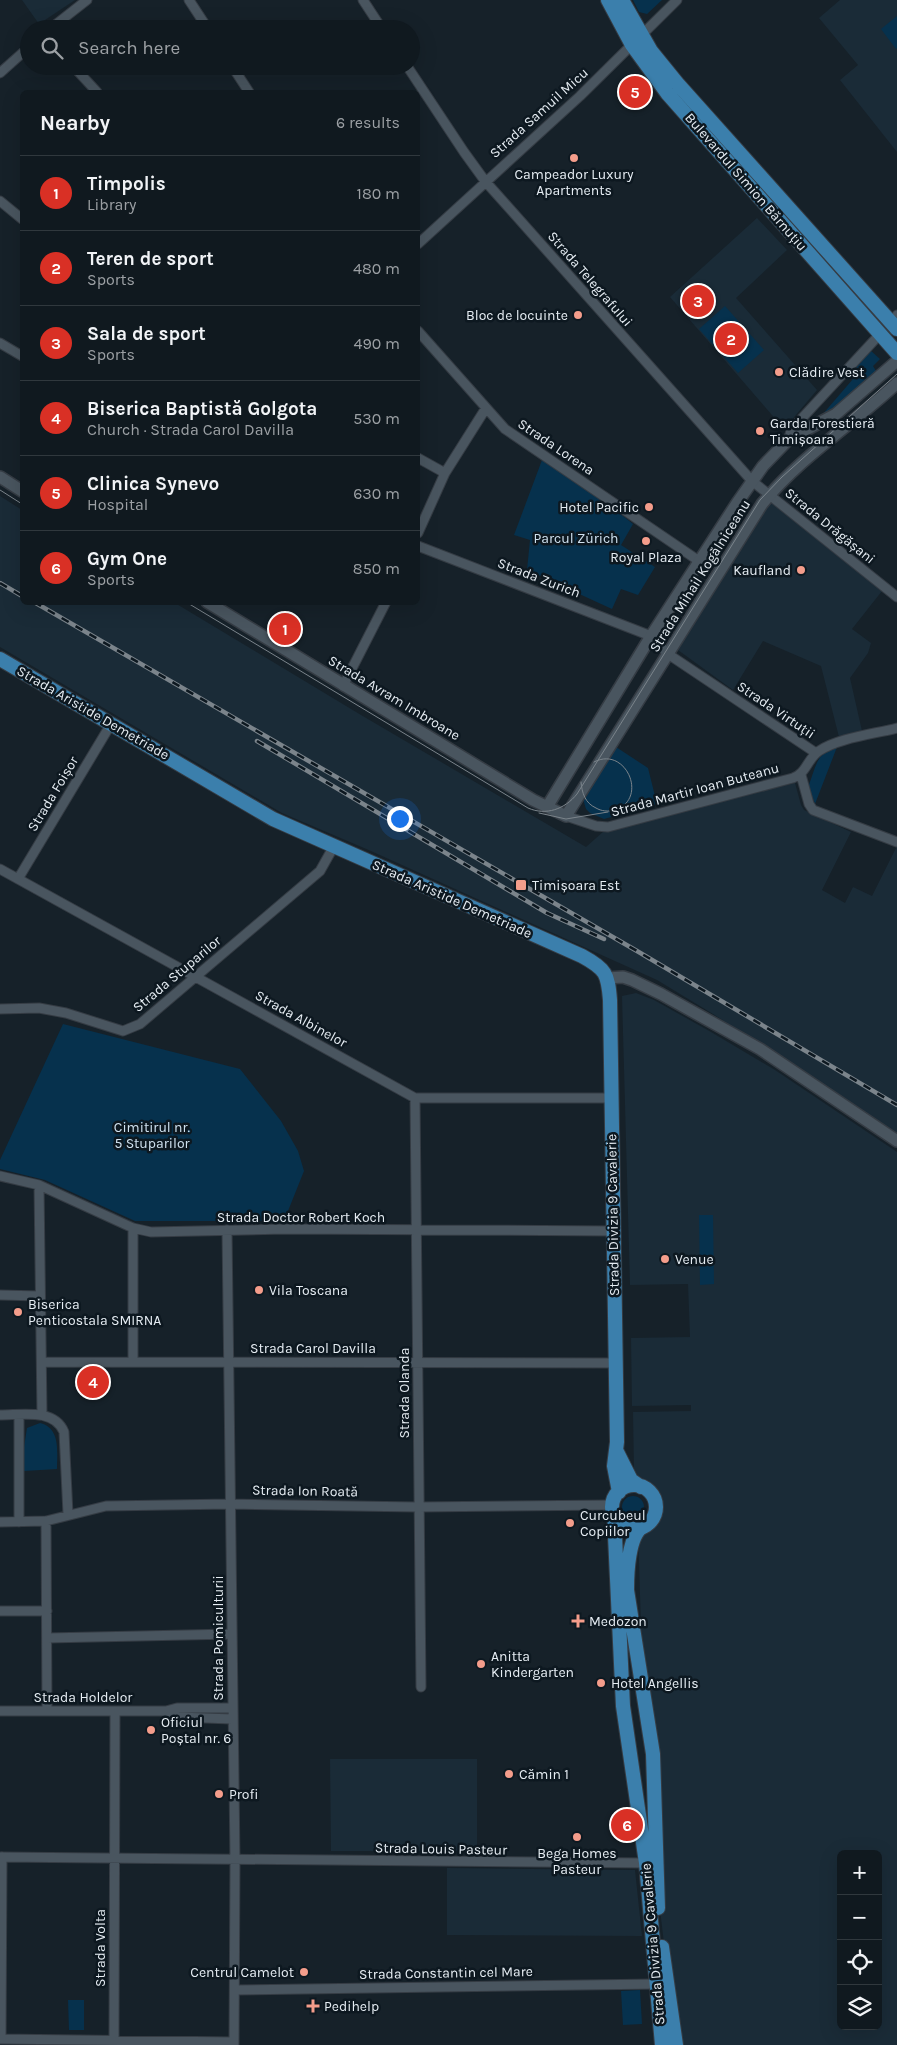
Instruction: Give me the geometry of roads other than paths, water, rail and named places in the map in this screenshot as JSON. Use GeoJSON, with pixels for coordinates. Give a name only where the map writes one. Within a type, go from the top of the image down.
{"type":"FeatureCollection","features":[{"type":"Feature","properties":{"kind":"main road","name":"Bulevardul Simion Bărnuțiu"},"geometry":{"type":"LineString","coordinates":[[608,0],[637,40],[667,93],[897,354]]}},
{"type":"Feature","properties":{"kind":"main road","name":"Bulevardul Simion Bărnuțiu"},"geometry":{"type":"LineString","coordinates":[[622,0],[637,40],[651,51],[681,87],[895,323]]}},
{"type":"Feature","properties":{"kind":"main road","name":"Strada Aristide Demetriade"},"geometry":{"type":"LineString","coordinates":[[0,659],[266,815],[582,956],[602,968],[607,978]]}},
{"type":"Feature","properties":{"kind":"main road","name":"Strada Divizia 9 Cavalerie"},"geometry":{"type":"LineString","coordinates":[[607,978],[610,1000],[612,1098],[616,1452],[614,1466],[619,1492]]}},
{"type":"Feature","properties":{"kind":"main road","name":"Strada Divizia 9 Cavalerie"},"geometry":{"type":"LineString","coordinates":[[616,1452],[631,1480],[642,1487]]}},
{"type":"Feature","properties":{"kind":"main road"},"geometry":{"type":"LineString","coordinates":[[631,1486],[642,1487],[652,1495],[655,1506],[652,1518],[644,1526],[637,1529],[625,1527],[613,1510],[619,1492],[631,1486]]}},
{"type":"Feature","properties":{"kind":"main road","name":"Strada Divizia 9 Cavalerie"},"geometry":{"type":"LineString","coordinates":[[613,1510],[623,1706],[646,1863],[662,2045]]}},
{"type":"Feature","properties":{"kind":"main road","name":"Strada Divizia 9 Cavalerie"},"geometry":{"type":"LineString","coordinates":[[644,1526],[638,1530],[635,1536],[628,1565],[627,1590],[653,1754],[660,1925],[676,2045]]}},
{"type":"Feature","properties":{"kind":"street"},"geometry":{"type":"LineString","coordinates":[[61,20],[87,0]]}},
{"type":"Feature","properties":{"kind":"street"},"geometry":{"type":"LineString","coordinates":[[189,0],[202,20]]}},
{"type":"Feature","properties":{"kind":"street"},"geometry":{"type":"LineString","coordinates":[[363,0],[376,20]]}},
{"type":"Feature","properties":{"kind":"street","name":"Strada Samuil Micu"},"geometry":{"type":"LineString","coordinates":[[420,242],[580,96],[677,0]]}},
{"type":"Feature","properties":{"kind":"street"},"geometry":{"type":"LineString","coordinates":[[0,73],[20,55]]}},
{"type":"Feature","properties":{"kind":"street"},"geometry":{"type":"LineString","coordinates":[[81,75],[95,90]]}},
{"type":"Feature","properties":{"kind":"street"},"geometry":{"type":"LineString","coordinates":[[238,75],[248,90]]}},
{"type":"Feature","properties":{"kind":"street","name":"Strada Telegrafului"},"geometry":{"type":"LineString","coordinates":[[413,75],[485,181],[752,480],[770,496]]}},
{"type":"Feature","properties":{"kind":"street"},"geometry":{"type":"LineString","coordinates":[[0,201],[20,216]]}},
{"type":"Feature","properties":{"kind":"street","name":"Strada Lorena"},"geometry":{"type":"LineString","coordinates":[[420,333],[506,429],[699,561]]}},
{"type":"Feature","properties":{"kind":"street","name":"Strada Mihail Kogălniceanu"},"geometry":{"type":"LineString","coordinates":[[789,439],[791,430],[880,334]]}},
{"type":"Feature","properties":{"kind":"street"},"geometry":{"type":"LineString","coordinates":[[0,343],[20,355]]}},
{"type":"Feature","properties":{"kind":"street","name":"Strada Mihail Kogălniceanu"},"geometry":{"type":"LineString","coordinates":[[547,807],[651,636],[752,480],[772,455],[789,439],[836,414],[897,361]]}},
{"type":"Feature","properties":{"kind":"street","name":"Strada Mihail Kogălniceanu"},"geometry":{"type":"LineString","coordinates":[[566,816],[759,509],[826,442],[897,383]]}},
{"type":"Feature","properties":{"kind":"street"},"geometry":{"type":"LineString","coordinates":[[420,529],[446,472],[486,408]]}},
{"type":"Feature","properties":{"kind":"street"},"geometry":{"type":"LineString","coordinates":[[420,459],[446,472]]}},
{"type":"Feature","properties":{"kind":"street"},"geometry":{"type":"LineString","coordinates":[[0,477],[20,490]]}},
{"type":"Feature","properties":{"kind":"street","name":"Strada Drăgășani"},"geometry":{"type":"LineString","coordinates":[[770,496],[897,597]]}},
{"type":"Feature","properties":{"kind":"street","name":"Strada Zurich"},"geometry":{"type":"LineString","coordinates":[[420,547],[651,636]]}},
{"type":"Feature","properties":{"kind":"street","name":"Strada Avram Imbroane"},"geometry":{"type":"LineString","coordinates":[[212,605],[343,686],[547,807],[566,816]]}},
{"type":"Feature","properties":{"kind":"street"},"geometry":{"type":"LineString","coordinates":[[343,686],[384,605]]}},
{"type":"Feature","properties":{"kind":"street","name":"Strada Virtuții"},"geometry":{"type":"LineString","coordinates":[[651,636],[668,654],[816,753],[801,774]]}},
{"type":"Feature","properties":{"kind":"street","name":"Strada Foișor"},"geometry":{"type":"LineString","coordinates":[[18,879],[111,724]]}},
{"type":"Feature","properties":{"kind":"street"},"geometry":{"type":"LineString","coordinates":[[816,753],[834,744],[897,728]]}},
{"type":"Feature","properties":{"kind":"street"},"geometry":{"type":"LineString","coordinates":[[801,774],[809,804],[813,810],[897,842]]}},
{"type":"Feature","properties":{"kind":"street","name":"Strada Martir Ioan Buteanu"},"geometry":{"type":"LineString","coordinates":[[566,816],[596,826],[612,826],[801,774]]}},
{"type":"Feature","properties":{"kind":"street","name":"Strada Stuparilor"},"geometry":{"type":"LineString","coordinates":[[0,1008],[38,1008],[66,1014],[123,1031],[140,1024],[320,871],[334,846]]}},
{"type":"Feature","properties":{"kind":"street","name":"Strada Albinelor"},"geometry":{"type":"LineString","coordinates":[[0,869],[415,1098],[612,1098]]}},
{"type":"Feature","properties":{"kind":"street"},"geometry":{"type":"LineString","coordinates":[[607,978],[623,977],[632,980],[703,1017],[768,1054],[897,1140]]}},
{"type":"Feature","properties":{"kind":"street","name":"Strada Olanda"},"geometry":{"type":"LineString","coordinates":[[415,1098],[421,1687]]}},
{"type":"Feature","properties":{"kind":"street","name":"Strada Doctor Robert Koch"},"geometry":{"type":"LineString","coordinates":[[0,1176],[39,1185],[133,1228],[151,1232],[417,1230],[613,1232]]}},
{"type":"Feature","properties":{"kind":"street"},"geometry":{"type":"LineString","coordinates":[[39,1185],[42,1415]]}},
{"type":"Feature","properties":{"kind":"street"},"geometry":{"type":"LineString","coordinates":[[133,1228],[133,1361]]}},
{"type":"Feature","properties":{"kind":"street","name":"Strada Pomiculturii"},"geometry":{"type":"LineString","coordinates":[[227,1230],[235,1860],[234,2043]]}},
{"type":"Feature","properties":{"kind":"street"},"geometry":{"type":"LineString","coordinates":[[0,1295],[40,1296]]}},
{"type":"Feature","properties":{"kind":"street","name":"Strada Carol Davilla"},"geometry":{"type":"LineString","coordinates":[[42,1362],[615,1363]]}},
{"type":"Feature","properties":{"kind":"street"},"geometry":{"type":"LineString","coordinates":[[0,1415],[42,1415],[56,1420],[64,1432],[68,1514]]}},
{"type":"Feature","properties":{"kind":"street"},"geometry":{"type":"LineString","coordinates":[[19,1415],[19,1522]]}},
{"type":"Feature","properties":{"kind":"street","name":"Strada Ion Roată"},"geometry":{"type":"LineString","coordinates":[[0,1522],[46,1520],[106,1506],[230,1504],[613,1510]]}},
{"type":"Feature","properties":{"kind":"street"},"geometry":{"type":"LineString","coordinates":[[46,1520],[47,1710]]}},
{"type":"Feature","properties":{"kind":"street"},"geometry":{"type":"LineString","coordinates":[[0,1611],[47,1611]]}},
{"type":"Feature","properties":{"kind":"street"},"geometry":{"type":"LineString","coordinates":[[47,1638],[232,1634]]}},
{"type":"Feature","properties":{"kind":"street","name":"Strada Holdelor"},"geometry":{"type":"LineString","coordinates":[[0,1711],[116,1712],[166,1711],[177,1708],[232,1708]]}},
{"type":"Feature","properties":{"kind":"street","name":"Strada Holdelor"},"geometry":{"type":"LineString","coordinates":[[166,1711],[178,1717],[232,1719]]}},
{"type":"Feature","properties":{"kind":"street","name":"Strada Volta"},"geometry":{"type":"LineString","coordinates":[[114,2040],[113,1857],[116,1712]]}},
{"type":"Feature","properties":{"kind":"street"},"geometry":{"type":"LineString","coordinates":[[1,1857],[1,2039],[234,2043]]}},
{"type":"Feature","properties":{"kind":"street","name":"Strada Louis Pasteur"},"geometry":{"type":"LineString","coordinates":[[1,1857],[646,1863]]}},
{"type":"Feature","properties":{"kind":"street","name":"Strada Constantin cel Mare"},"geometry":{"type":"LineString","coordinates":[[235,1990],[657,1984]]}},
{"type":"Feature","properties":{"kind":"tram line"},"geometry":{"type":"LineString","coordinates":[[191,605],[528,808],[542,811],[555,810],[567,804],[577,794],[760,500],[782,477],[897,374]]}},
{"type":"Feature","properties":{"kind":"tram line"},"geometry":{"type":"LineString","coordinates":[[0,490],[20,503]]}},
{"type":"Feature","properties":{"kind":"tram line"},"geometry":{"type":"LineString","coordinates":[[581,782],[583,794],[587,800],[592,806],[605,811],[615,810],[625,804],[631,795],[632,785],[624,767],[616,761],[605,759],[594,762]]}},
{"type":"Feature","properties":{"kind":"tram line"},"geometry":{"type":"LineString","coordinates":[[539,813],[566,819],[608,812]]}},
{"type":"Feature","properties":{"kind":"railway"},"geometry":{"type":"LineString","coordinates":[[0,583],[20,595]]}},
{"type":"Feature","properties":{"kind":"railway"},"geometry":{"type":"LineString","coordinates":[[39,605],[637,951],[897,1105]]}},
{"type":"Feature","properties":{"kind":"railway"},"geometry":{"type":"LineString","coordinates":[[257,741],[547,913],[604,939]]}},
{"type":"Feature","properties":{"kind":"place","name":"Clinica Synevo"},"geometry":{"type":"Point","coordinates":[635,92]}},
{"type":"Feature","properties":{"kind":"place","name":"Campeador Luxury Apartments"},"geometry":{"type":"Point","coordinates":[574,158]}},
{"type":"Feature","properties":{"kind":"place","name":"Sala de sport"},"geometry":{"type":"Point","coordinates":[698,301]}},
{"type":"Feature","properties":{"kind":"place","name":"Bloc de locuinte"},"geometry":{"type":"Point","coordinates":[578,315]}},
{"type":"Feature","properties":{"kind":"place","name":"Teren de sport"},"geometry":{"type":"Point","coordinates":[731,339]}},
{"type":"Feature","properties":{"kind":"place","name":"Clădire Vest"},"geometry":{"type":"Point","coordinates":[779,372]}},
{"type":"Feature","properties":{"kind":"place","name":"Garda Forestieră Timișoara"},"geometry":{"type":"Point","coordinates":[760,431]}},
{"type":"Feature","properties":{"kind":"place","name":"Hotel Pacific"},"geometry":{"type":"Point","coordinates":[649,507]}},
{"type":"Feature","properties":{"kind":"place","name":"Royal Plaza"},"geometry":{"type":"Point","coordinates":[646,541]}},
{"type":"Feature","properties":{"kind":"place","name":"Kaufland"},"geometry":{"type":"Point","coordinates":[801,570]}},
{"type":"Feature","properties":{"kind":"place","name":"Timpolis"},"geometry":{"type":"Point","coordinates":[285,629]}},
{"type":"Feature","properties":{"kind":"place","name":"Timișoara Est"},"geometry":{"type":"Point","coordinates":[521,885]}},
{"type":"Feature","properties":{"kind":"place","name":"Venue"},"geometry":{"type":"Point","coordinates":[665,1259]}},
{"type":"Feature","properties":{"kind":"place","name":"Vila Toscana"},"geometry":{"type":"Point","coordinates":[259,1290]}},
{"type":"Feature","properties":{"kind":"place","name":"Biserica Penticostala SMIRNA"},"geometry":{"type":"Point","coordinates":[18,1312]}},
{"type":"Feature","properties":{"kind":"place","name":"Biserica Baptistă Golgota"},"geometry":{"type":"Point","coordinates":[93,1382]}},
{"type":"Feature","properties":{"kind":"place","name":"Curcubeul Copiilor"},"geometry":{"type":"Point","coordinates":[570,1523]}},
{"type":"Feature","properties":{"kind":"place","name":"Medozon"},"geometry":{"type":"Point","coordinates":[578,1621]}},
{"type":"Feature","properties":{"kind":"place","name":"Anitta Kindergarten"},"geometry":{"type":"Point","coordinates":[481,1664]}},
{"type":"Feature","properties":{"kind":"place","name":"Hotel Angellis"},"geometry":{"type":"Point","coordinates":[601,1683]}},
{"type":"Feature","properties":{"kind":"place","name":"Oficiul Poștal nr. 6"},"geometry":{"type":"Point","coordinates":[151,1730]}},
{"type":"Feature","properties":{"kind":"place","name":"Cămin 1"},"geometry":{"type":"Point","coordinates":[509,1774]}},
{"type":"Feature","properties":{"kind":"place","name":"Profi"},"geometry":{"type":"Point","coordinates":[219,1794]}},
{"type":"Feature","properties":{"kind":"place","name":"Gym One"},"geometry":{"type":"Point","coordinates":[627,1825]}},
{"type":"Feature","properties":{"kind":"place","name":"Bega Homes Pasteur"},"geometry":{"type":"Point","coordinates":[577,1837]}},
{"type":"Feature","properties":{"kind":"place","name":"Centrul Camelot"},"geometry":{"type":"Point","coordinates":[304,1972]}},
{"type":"Feature","properties":{"kind":"place","name":"Pedihelp"},"geometry":{"type":"Point","coordinates":[313,2006]}},
{"type":"Feature","properties":{"kind":"park label","name":"Parcul Zürich"},"geometry":{"type":"Point","coordinates":[576,538]}},
{"type":"Feature","properties":{"kind":"park label","name":"Cimitirul nr. 5 Stuparilor"},"geometry":{"type":"Point","coordinates":[152,1136]}}]}
